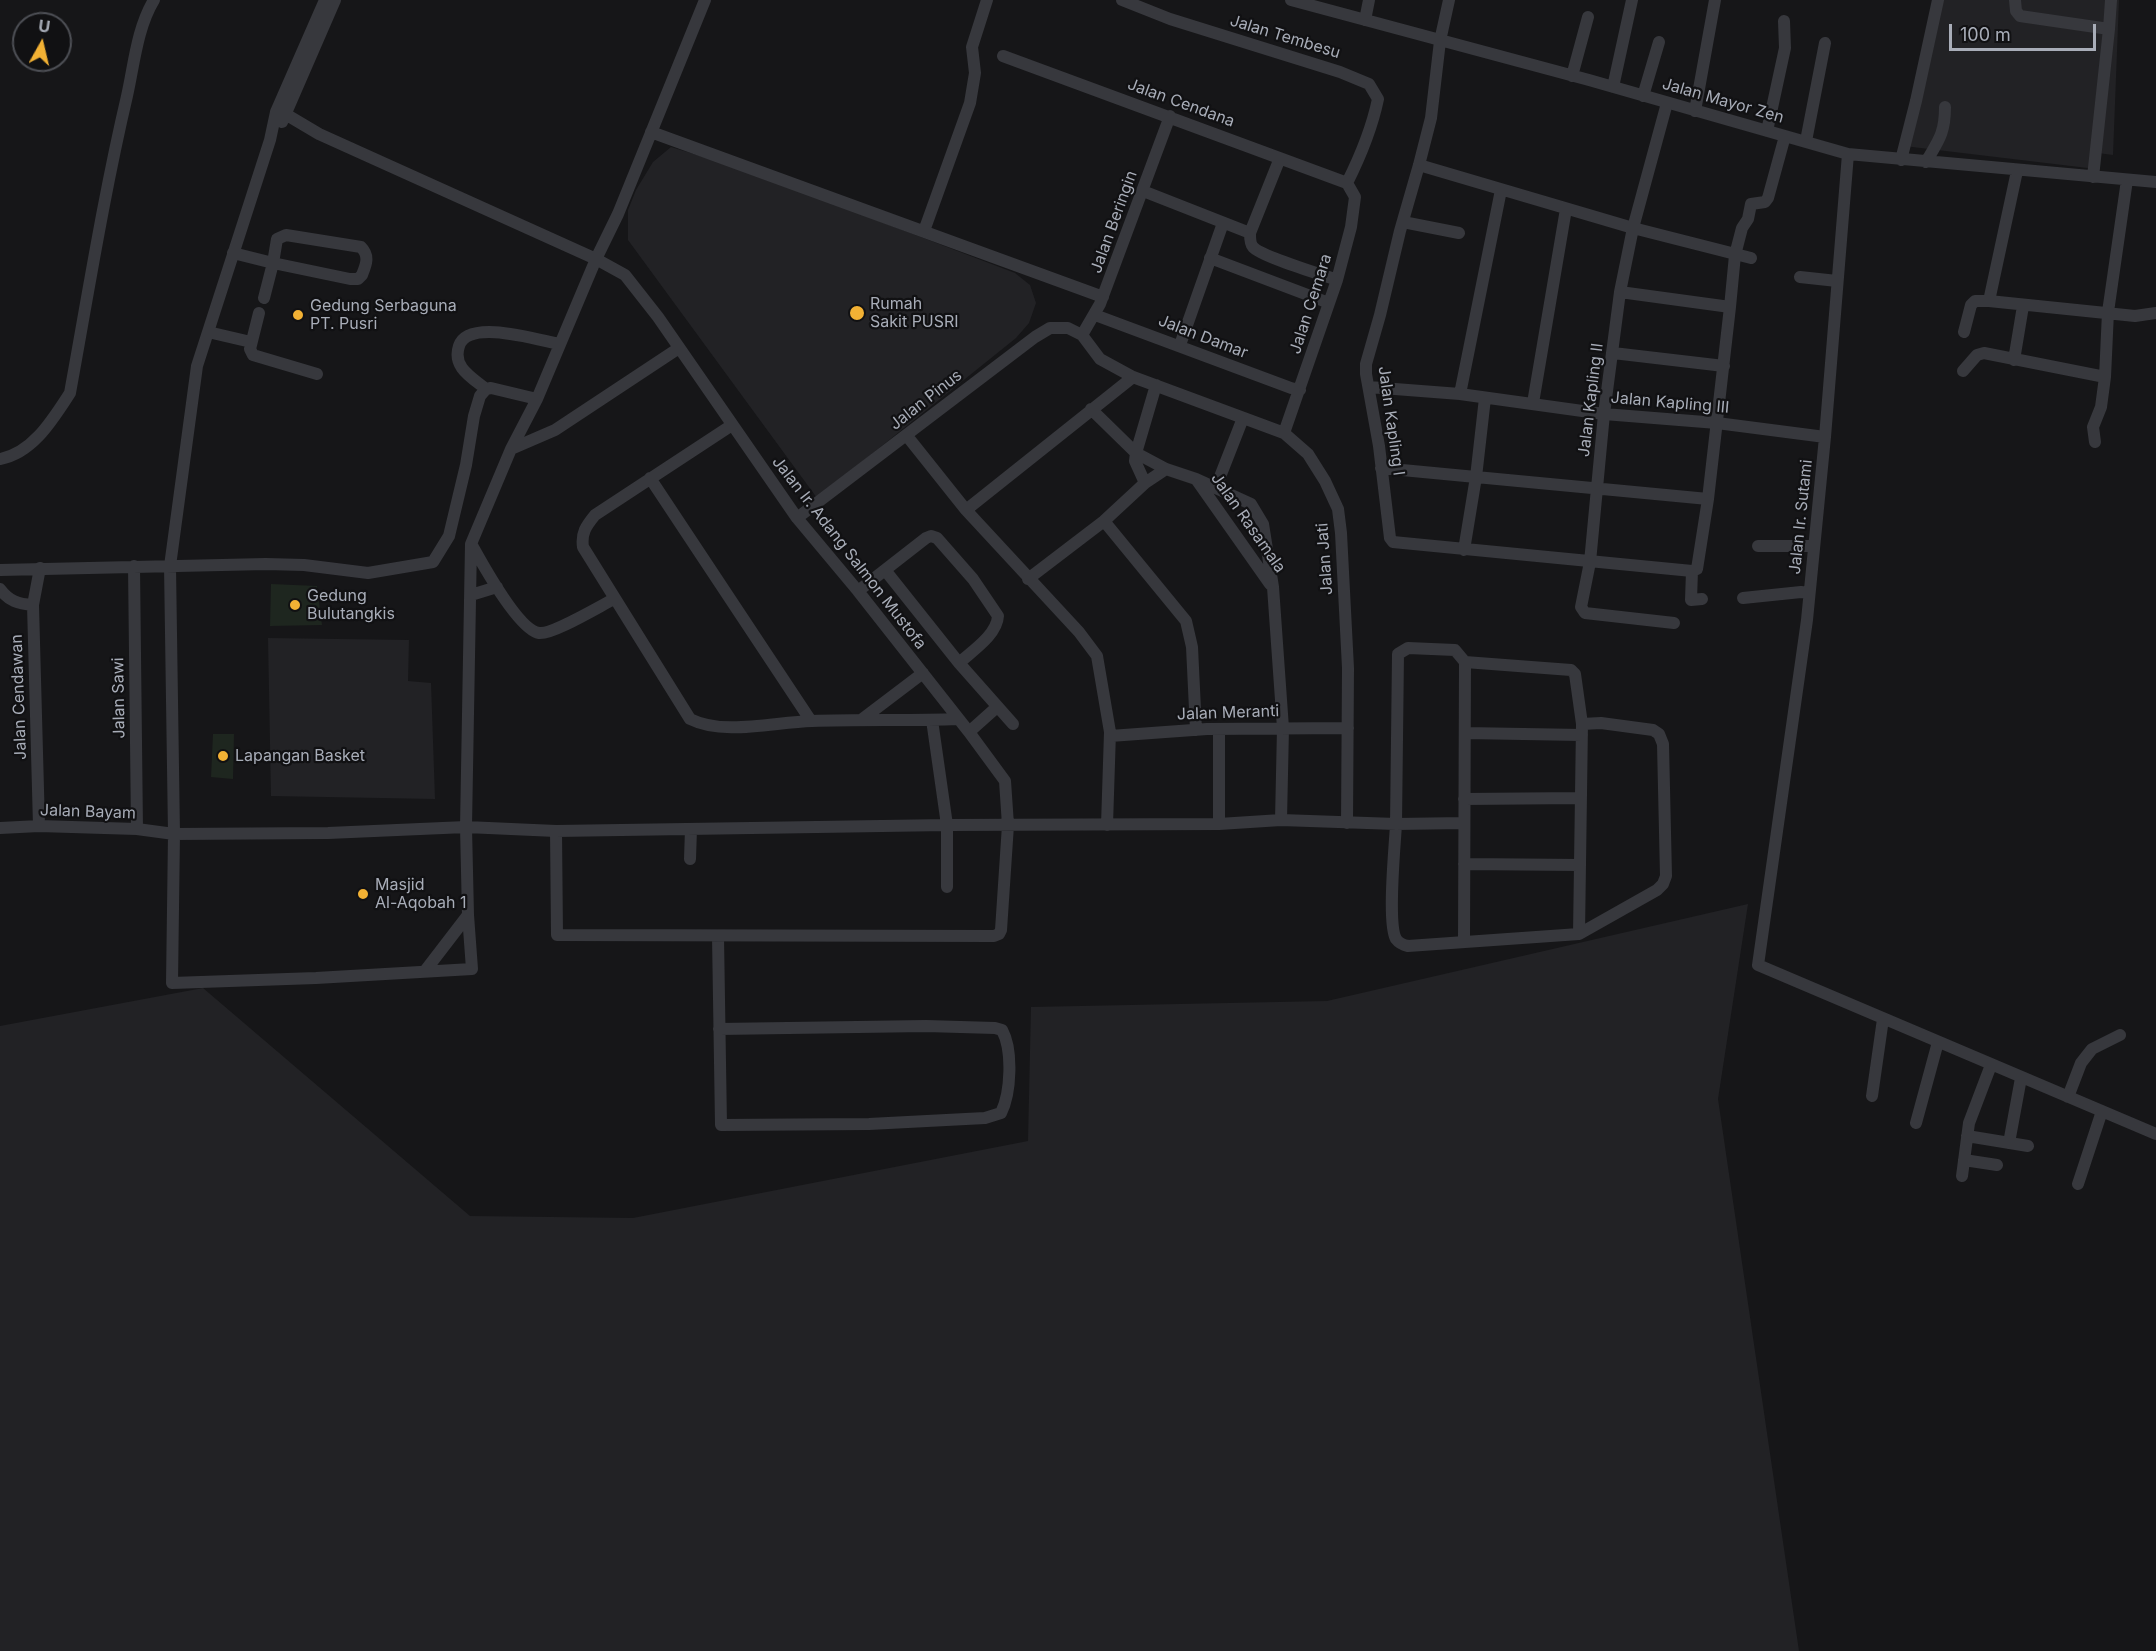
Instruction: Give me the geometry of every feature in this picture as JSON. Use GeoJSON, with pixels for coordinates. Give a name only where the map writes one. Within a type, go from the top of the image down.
{"type":"FeatureCollection","features":[{"type":"Feature","properties":{"kind":"street"},"geometry":{"type":"LineString","coordinates":[[0,459],[20,452],[48,426],[70,393],[120,126],[142,28],[154,0]]}},
{"type":"Feature","properties":{"kind":"street"},"geometry":{"type":"LineString","coordinates":[[325,0],[270,140],[197,366],[170,566],[174,834],[172,983],[472,969],[466,828],[471,544],[511,449],[537,399],[596,259],[618,214],[705,0]]}},
{"type":"Feature","properties":{"kind":"street"},"geometry":{"type":"LineString","coordinates":[[281,114],[335,0]]}},
{"type":"Feature","properties":{"kind":"street"},"geometry":{"type":"LineString","coordinates":[[924,231],[970,104],[975,74],[972,47],[987,0]]}},
{"type":"Feature","properties":{"kind":"street","name":"Jalan Tembesu"},"geometry":{"type":"LineString","coordinates":[[1122,0],[1170,19],[1340,72],[1369,84],[1378,99],[1376,110],[1347,183]]}},
{"type":"Feature","properties":{"kind":"street","name":"Jalan Mayor Zen"},"geometry":{"type":"LineString","coordinates":[[1291,0],[1323,4],[1365,20],[1848,154],[2156,182]]}},
{"type":"Feature","properties":{"kind":"street"},"geometry":{"type":"LineString","coordinates":[[1365,20],[1369,0]]}},
{"type":"Feature","properties":{"kind":"street","name":"Jalan Kapling I"},"geometry":{"type":"LineString","coordinates":[[1449,0],[1440,41],[1431,117],[1366,364],[1390,538],[1393,542],[1464,550],[1692,571]]}},
{"type":"Feature","properties":{"kind":"street"},"geometry":{"type":"LineString","coordinates":[[1613,87],[1632,0]]}},
{"type":"Feature","properties":{"kind":"street"},"geometry":{"type":"LineString","coordinates":[[1695,111],[1715,0]]}},
{"type":"Feature","properties":{"kind":"street"},"geometry":{"type":"LineString","coordinates":[[1900,160],[1916,101],[1938,0]]}},
{"type":"Feature","properties":{"kind":"street"},"geometry":{"type":"LineString","coordinates":[[2015,0],[2016,11],[2020,16],[2109,29]]}},
{"type":"Feature","properties":{"kind":"street"},"geometry":{"type":"LineString","coordinates":[[2093,177],[2111,0]]}},
{"type":"Feature","properties":{"kind":"street"},"geometry":{"type":"LineString","coordinates":[[1572,76],[1588,17]]}},
{"type":"Feature","properties":{"kind":"street"},"geometry":{"type":"LineString","coordinates":[[1767,131],[1785,48],[1784,21]]}},
{"type":"Feature","properties":{"kind":"street"},"geometry":{"type":"LineString","coordinates":[[1643,96],[1659,42]]}},
{"type":"Feature","properties":{"kind":"street"},"geometry":{"type":"LineString","coordinates":[[1806,141],[1825,43]]}},
{"type":"Feature","properties":{"kind":"street","name":"Jalan Cendana"},"geometry":{"type":"LineString","coordinates":[[1003,56],[1347,183]]}},
{"type":"Feature","properties":{"kind":"street","name":"Jalan Kapling II"},"geometry":{"type":"LineString","coordinates":[[1667,103],[1632,228],[1620,292],[1604,414],[1590,562],[1583,592],[1582,611],[1606,617],[1674,623]]}},
{"type":"Feature","properties":{"kind":"street"},"geometry":{"type":"LineString","coordinates":[[1926,162],[1942,136],[1945,107]]}},
{"type":"Feature","properties":{"kind":"street","name":"Jalan Ir. Adang Salmon Mustofa"},"geometry":{"type":"LineString","coordinates":[[281,114],[319,134],[596,259],[625,275],[658,317],[797,518],[923,673],[1005,781],[1008,825],[1001,930],[994,936],[557,935],[556,831]]}},
{"type":"Feature","properties":{"kind":"street","name":"Jalan Beringin"},"geometry":{"type":"LineString","coordinates":[[1082,335],[1103,297],[1170,116]]}},
{"type":"Feature","properties":{"kind":"street"},"geometry":{"type":"LineString","coordinates":[[651,132],[1103,297]]}},
{"type":"Feature","properties":{"kind":"street"},"geometry":{"type":"LineString","coordinates":[[1702,599],[1691,600],[1692,571],[1698,568],[1708,499],[1725,366],[1735,255],[1751,204],[1765,202],[1768,198],[1785,136]]}},
{"type":"Feature","properties":{"kind":"street","name":"Jalan Ir. Sutami"},"geometry":{"type":"LineString","coordinates":[[1848,154],[1826,437],[1809,593],[1758,965],[1883,1018]]}},
{"type":"Feature","properties":{"kind":"street"},"geometry":{"type":"LineString","coordinates":[[1280,158],[1250,233],[1251,242],[1255,249],[1337,280]]}},
{"type":"Feature","properties":{"kind":"street"},"geometry":{"type":"LineString","coordinates":[[1419,165],[1632,228],[1751,258]]}},
{"type":"Feature","properties":{"kind":"street"},"geometry":{"type":"LineString","coordinates":[[1989,301],[2017,171]]}},
{"type":"Feature","properties":{"kind":"street"},"geometry":{"type":"LineString","coordinates":[[2095,442],[2093,427],[2101,407],[2108,312],[2127,180]]}},
{"type":"Feature","properties":{"kind":"street","name":"Jalan Cemara"},"geometry":{"type":"LineString","coordinates":[[1284,433],[1337,280],[1351,227],[1355,197],[1347,183]]}},
{"type":"Feature","properties":{"kind":"street"},"geometry":{"type":"LineString","coordinates":[[1461,394],[1501,190]]}},
{"type":"Feature","properties":{"kind":"street"},"geometry":{"type":"LineString","coordinates":[[1143,191],[1250,233]]}},
{"type":"Feature","properties":{"kind":"street"},"geometry":{"type":"LineString","coordinates":[[1533,403],[1566,209]]}},
{"type":"Feature","properties":{"kind":"street"},"geometry":{"type":"LineString","coordinates":[[1403,222],[1459,233]]}},
{"type":"Feature","properties":{"kind":"street"},"geometry":{"type":"LineString","coordinates":[[1180,345],[1222,223]]}},
{"type":"Feature","properties":{"kind":"street"},"geometry":{"type":"LineString","coordinates":[[232,253],[273,263],[350,279],[358,279],[362,276],[367,259],[365,251],[361,248],[286,235],[277,239],[273,263],[264,298]]}},
{"type":"Feature","properties":{"kind":"street"},"geometry":{"type":"LineString","coordinates":[[1210,258],[1329,303]]}},
{"type":"Feature","properties":{"kind":"street"},"geometry":{"type":"LineString","coordinates":[[1800,277],[1837,281]]}},
{"type":"Feature","properties":{"kind":"street"},"geometry":{"type":"LineString","coordinates":[[1620,292],[1730,307]]}},
{"type":"Feature","properties":{"kind":"street"},"geometry":{"type":"LineString","coordinates":[[1964,332],[1971,305],[1975,301],[2135,316],[2156,313]]}},
{"type":"Feature","properties":{"kind":"street"},"geometry":{"type":"LineString","coordinates":[[2014,360],[2023,306]]}},
{"type":"Feature","properties":{"kind":"street"},"geometry":{"type":"LineString","coordinates":[[259,313],[251,342],[250,349],[253,355],[317,374]]}},
{"type":"Feature","properties":{"kind":"street","name":"Jalan Damar"},"geometry":{"type":"LineString","coordinates":[[1095,315],[1300,390]]}},
{"type":"Feature","properties":{"kind":"street","name":"Jalan Pinus"},"geometry":{"type":"LineString","coordinates":[[797,518],[1035,337],[1050,328],[1068,328],[1082,335]]}},
{"type":"Feature","properties":{"kind":"street"},"geometry":{"type":"LineString","coordinates":[[208,332],[251,342]]}},
{"type":"Feature","properties":{"kind":"street"},"geometry":{"type":"LineString","coordinates":[[486,389],[459,366],[457,353],[461,340],[467,336],[473,333],[503,332],[560,344]]}},
{"type":"Feature","properties":{"kind":"street","name":"Jalan Jati"},"geometry":{"type":"LineString","coordinates":[[1082,335],[1100,359],[1133,377],[1284,433],[1308,454],[1325,481],[1338,509],[1341,533],[1348,668],[1347,822]]}},
{"type":"Feature","properties":{"kind":"street"},"geometry":{"type":"LineString","coordinates":[[511,449],[555,430],[679,348]]}},
{"type":"Feature","properties":{"kind":"street"},"geometry":{"type":"LineString","coordinates":[[1613,353],[1725,366]]}},
{"type":"Feature","properties":{"kind":"street"},"geometry":{"type":"LineString","coordinates":[[1963,371],[1980,353],[2105,377]]}},
{"type":"Feature","properties":{"kind":"street"},"geometry":{"type":"LineString","coordinates":[[966,510],[1133,377]]}},
{"type":"Feature","properties":{"kind":"street"},"geometry":{"type":"LineString","coordinates":[[1145,483],[1135,461],[1156,385]]}},
{"type":"Feature","properties":{"kind":"street","name":"Jalan Kapling III"},"geometry":{"type":"LineString","coordinates":[[1369,387],[1461,394],[1604,414],[1717,423],[1826,437]]}},
{"type":"Feature","properties":{"kind":"street"},"geometry":{"type":"LineString","coordinates":[[0,570],[304,565],[368,573],[432,562],[449,536],[480,396],[486,389],[491,388],[537,399]]}},
{"type":"Feature","properties":{"kind":"street"},"geometry":{"type":"LineString","coordinates":[[1464,550],[1476,477],[1485,398]]}},
{"type":"Feature","properties":{"kind":"street"},"geometry":{"type":"LineString","coordinates":[[1091,410],[1136,453],[1166,469],[1196,479]]}},
{"type":"Feature","properties":{"kind":"street"},"geometry":{"type":"LineString","coordinates":[[1216,487],[1243,418]]}},
{"type":"Feature","properties":{"kind":"street"},"geometry":{"type":"LineString","coordinates":[[732,425],[595,515],[584,529],[583,547],[690,719],[702,725],[718,728],[811,721],[958,719]]}},
{"type":"Feature","properties":{"kind":"street"},"geometry":{"type":"LineString","coordinates":[[907,436],[966,510],[1079,632],[1097,656],[1110,736],[1107,825]]}},
{"type":"Feature","properties":{"kind":"street"},"geometry":{"type":"LineString","coordinates":[[1382,468],[1708,499]]}},
{"type":"Feature","properties":{"kind":"street"},"geometry":{"type":"LineString","coordinates":[[1028,579],[1104,521],[1145,483],[1166,469]]}},
{"type":"Feature","properties":{"kind":"street"},"geometry":{"type":"LineString","coordinates":[[650,478],[811,721]]}},
{"type":"Feature","properties":{"kind":"street","name":"Jalan Rasamala"},"geometry":{"type":"LineString","coordinates":[[1196,479],[1251,504],[1263,524],[1273,588],[1283,728],[1281,820]]}},
{"type":"Feature","properties":{"kind":"street","name":"Jalan Rasamala"},"geometry":{"type":"LineString","coordinates":[[1196,479],[1273,588]]}},
{"type":"Feature","properties":{"kind":"street"},"geometry":{"type":"LineString","coordinates":[[1104,521],[1186,621],[1192,647],[1196,730]]}},
{"type":"Feature","properties":{"kind":"street"},"geometry":{"type":"LineString","coordinates":[[858,591],[926,538],[931,536],[937,538],[973,579],[998,616],[997,621],[976,649],[959,663]]}},
{"type":"Feature","properties":{"kind":"street"},"geometry":{"type":"LineString","coordinates":[[471,544],[486,572],[517,617],[539,633],[552,632],[614,599]]}},
{"type":"Feature","properties":{"kind":"street"},"geometry":{"type":"LineString","coordinates":[[1758,546],[1814,546]]}},
{"type":"Feature","properties":{"kind":"street","name":"Jalan Sawi"},"geometry":{"type":"LineString","coordinates":[[134,566],[137,829]]}},
{"type":"Feature","properties":{"kind":"street","name":"Jalan Cendawan"},"geometry":{"type":"LineString","coordinates":[[39,826],[33,605],[40,568]]}},
{"type":"Feature","properties":{"kind":"street"},"geometry":{"type":"LineString","coordinates":[[885,570],[959,663],[1013,724]]}},
{"type":"Feature","properties":{"kind":"street"},"geometry":{"type":"LineString","coordinates":[[471,595],[497,587]]}},
{"type":"Feature","properties":{"kind":"street"},"geometry":{"type":"LineString","coordinates":[[0,589],[8,598],[19,604],[33,605]]}},
{"type":"Feature","properties":{"kind":"street"},"geometry":{"type":"LineString","coordinates":[[1743,597],[1809,593]]}},
{"type":"Feature","properties":{"kind":"street"},"geometry":{"type":"LineString","coordinates":[[1464,941],[1465,662],[1455,650],[1408,648],[1398,654],[1396,824],[1392,879],[1393,930],[1402,944],[1408,946],[1580,934],[1657,890],[1663,884],[1666,876],[1663,744],[1659,734],[1653,730],[1611,725],[1582,729],[1465,733]]}},
{"type":"Feature","properties":{"kind":"street"},"geometry":{"type":"LineString","coordinates":[[1465,662],[1573,671],[1582,729],[1580,934]]}},
{"type":"Feature","properties":{"kind":"street"},"geometry":{"type":"LineString","coordinates":[[861,720],[923,673]]}},
{"type":"Feature","properties":{"kind":"street"},"geometry":{"type":"LineString","coordinates":[[969,732],[997,707]]}},
{"type":"Feature","properties":{"kind":"street"},"geometry":{"type":"LineString","coordinates":[[932,720],[947,825],[947,887]]}},
{"type":"Feature","properties":{"kind":"street","name":"Jalan Meranti"},"geometry":{"type":"LineString","coordinates":[[1110,736],[1219,729],[1348,728]]}},
{"type":"Feature","properties":{"kind":"street"},"geometry":{"type":"LineString","coordinates":[[1219,729],[1219,824]]}},
{"type":"Feature","properties":{"kind":"street"},"geometry":{"type":"LineString","coordinates":[[1464,799],[1581,798]]}},
{"type":"Feature","properties":{"kind":"street","name":"Jalan Bayam"},"geometry":{"type":"LineString","coordinates":[[0,828],[39,826],[137,829],[174,834],[328,833],[466,828],[556,831],[947,825],[1219,824],[1281,820],[1396,824],[1464,823]]}},
{"type":"Feature","properties":{"kind":"street"},"geometry":{"type":"LineString","coordinates":[[690,859],[691,830]]}},
{"type":"Feature","properties":{"kind":"street"},"geometry":{"type":"LineString","coordinates":[[1464,864],[1580,865]]}},
{"type":"Feature","properties":{"kind":"street"},"geometry":{"type":"LineString","coordinates":[[425,971],[468,915]]}},
{"type":"Feature","properties":{"kind":"street"},"geometry":{"type":"LineString","coordinates":[[718,936],[719,1029],[721,1125],[880,1123],[985,1118],[1000,1113],[1006,1101],[1009,1060],[1006,1038],[1002,1030],[995,1028],[926,1026],[719,1029]]}},
{"type":"Feature","properties":{"kind":"street"},"geometry":{"type":"LineString","coordinates":[[1872,1096],[1883,1018],[2156,1134]]}},
{"type":"Feature","properties":{"kind":"street"},"geometry":{"type":"LineString","coordinates":[[2068,1097],[2081,1063],[2092,1050],[2120,1035]]}},
{"type":"Feature","properties":{"kind":"street"},"geometry":{"type":"LineString","coordinates":[[1916,1123],[1938,1042]]}},
{"type":"Feature","properties":{"kind":"street"},"geometry":{"type":"LineString","coordinates":[[1962,1176],[1968,1124],[1991,1065]]}},
{"type":"Feature","properties":{"kind":"street"},"geometry":{"type":"LineString","coordinates":[[2009,1143],[2021,1077]]}},
{"type":"Feature","properties":{"kind":"street"},"geometry":{"type":"LineString","coordinates":[[2078,1184],[2102,1111]]}},
{"type":"Feature","properties":{"kind":"street"},"geometry":{"type":"LineString","coordinates":[[1967,1137],[2028,1146]]}},
{"type":"Feature","properties":{"kind":"street"},"geometry":{"type":"LineString","coordinates":[[1964,1160],[1997,1166]]}},
{"type":"Feature","properties":{"kind":"shaded area"},"geometry":{"type":"Polygon","coordinates":[[[1939,0],[2119,0],[2113,155],[2098,153],[2096,169],[1904,146],[1939,0]]]}},
{"type":"Feature","properties":{"kind":"shaded area","name":"Rumah Sakit PUSRI"},"geometry":{"type":"Polygon","coordinates":[[[671,147],[743,169],[1015,273],[1030,285],[1036,303],[1029,323],[1016,338],[817,498],[628,240],[628,210],[636,190],[653,162],[671,147]]]}},
{"type":"Feature","properties":{"kind":"shaded area","name":"Gedung Bulutangkis"},"geometry":{"type":"Polygon","coordinates":[[[271,584],[317,586],[322,625],[270,626],[271,584]]]}},
{"type":"Feature","properties":{"kind":"shaded area"},"geometry":{"type":"Polygon","coordinates":[[[268,638],[409,640],[408,681],[431,683],[435,799],[271,796],[268,638]]]}},
{"type":"Feature","properties":{"kind":"shaded area","name":"Lapangan Basket"},"geometry":{"type":"Polygon","coordinates":[[[213,734],[234,734],[233,779],[211,777],[213,734]]]}},
{"type":"Feature","properties":{"kind":"shaded area"},"geometry":{"type":"Polygon","coordinates":[[[1748,904],[1718,1099],[1799,1651],[0,1651],[0,1026],[203,988],[470,1216],[633,1218],[1028,1141],[1031,1007],[1327,1001],[1748,904]]]}},
{"type":"Feature","properties":{"kind":"place","name":"Rumah Sakit PUSRI"},"geometry":{"type":"Point","coordinates":[857,313]}},
{"type":"Feature","properties":{"kind":"place","name":"Gedung Serbaguna PT. Pusri"},"geometry":{"type":"Point","coordinates":[298,315]}},
{"type":"Feature","properties":{"kind":"place","name":"Gedung Bulutangkis"},"geometry":{"type":"Point","coordinates":[295,605]}},
{"type":"Feature","properties":{"kind":"place","name":"Lapangan Basket"},"geometry":{"type":"Point","coordinates":[223,756]}},
{"type":"Feature","properties":{"kind":"place","name":"Masjid Al-Aqobah 1"},"geometry":{"type":"Point","coordinates":[363,894]}}]}
